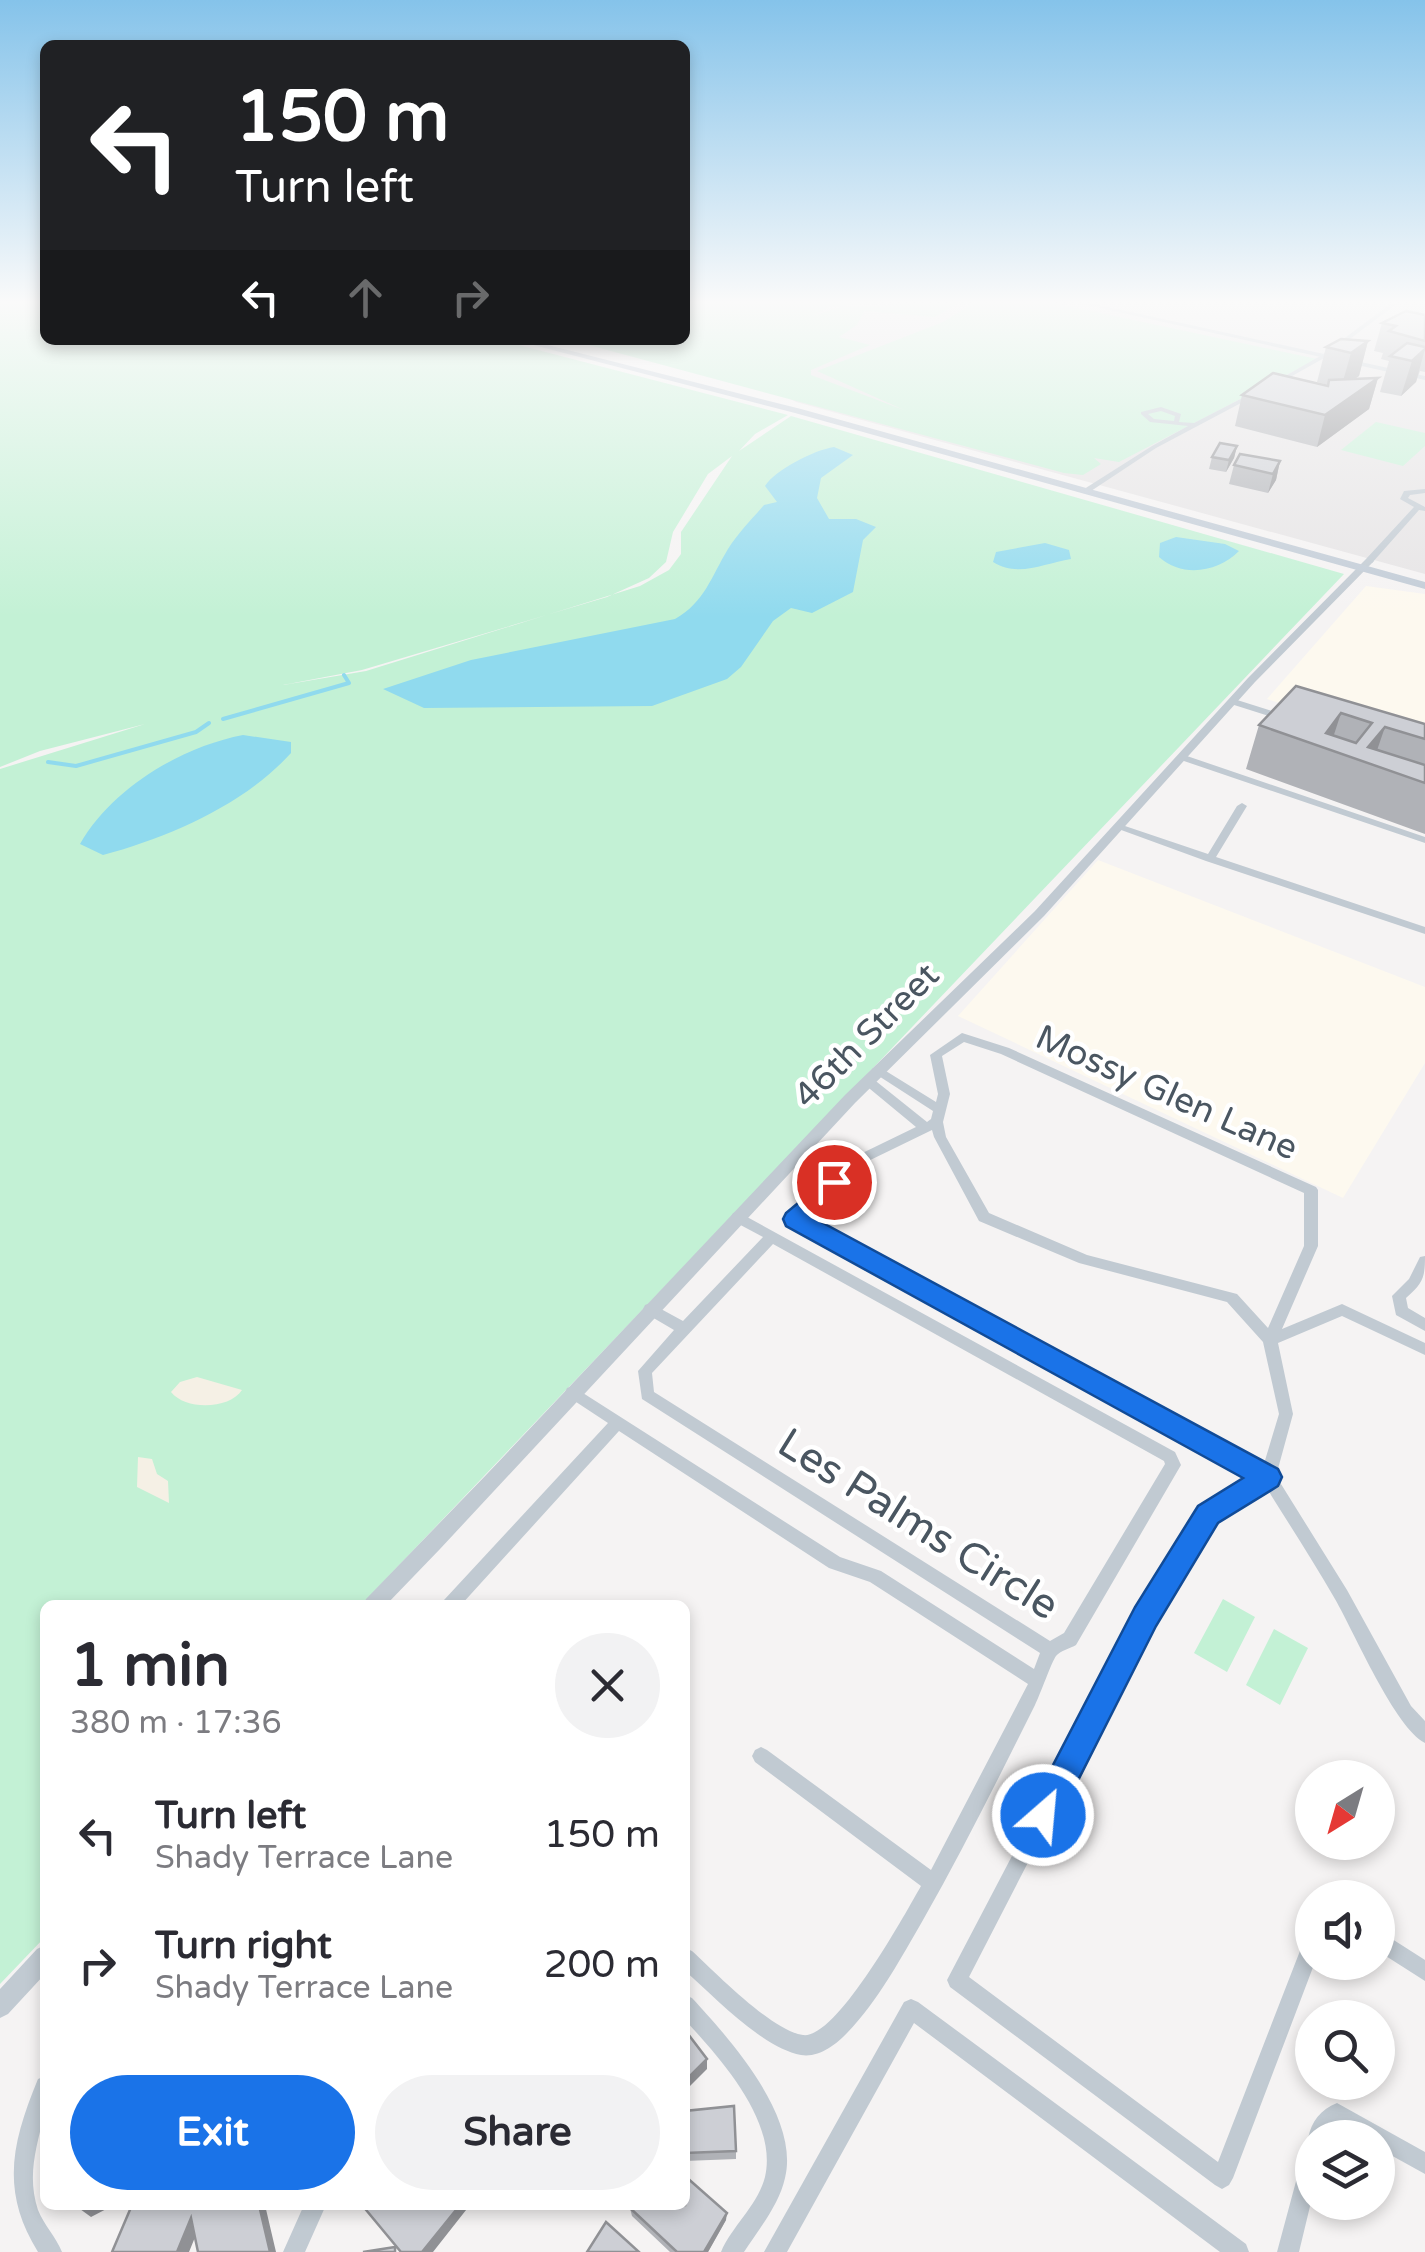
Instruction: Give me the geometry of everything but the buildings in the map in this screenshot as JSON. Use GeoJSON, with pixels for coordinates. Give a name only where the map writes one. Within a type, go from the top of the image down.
{"type":"FeatureCollection","features":[{"type":"Feature","properties":{"kind":"main road"},"geometry":{"type":"LineString","coordinates":[[785,407],[1094,485]]}},
{"type":"Feature","properties":{"kind":"main road"},"geometry":{"type":"LineString","coordinates":[[797,407],[1094,485],[1365,564],[1425,586]]}},
{"type":"Feature","properties":{"kind":"main road"},"geometry":{"type":"LineString","coordinates":[[1365,564],[1425,576]]}},
{"type":"Feature","properties":{"kind":"street"},"geometry":{"type":"LineString","coordinates":[[1094,485],[1226,407]]}},
{"type":"Feature","properties":{"kind":"street"},"geometry":{"type":"LineString","coordinates":[[1178,420],[1194,424]]}},
{"type":"Feature","properties":{"kind":"street"},"geometry":{"type":"LineString","coordinates":[[1365,564],[1421,509],[1404,496],[1425,491]]}},
{"type":"Feature","properties":{"kind":"street","name":"46th Street"},"geometry":{"type":"LineString","coordinates":[[378,1600],[486,1490],[572,1392],[872,1076],[1065,886],[1365,564]]}},
{"type":"Feature","properties":{"kind":"street"},"geometry":{"type":"LineString","coordinates":[[1234,702],[1297,722]]}},
{"type":"Feature","properties":{"kind":"street"},"geometry":{"type":"LineString","coordinates":[[1184,758],[1419,838]]}},
{"type":"Feature","properties":{"kind":"street"},"geometry":{"type":"LineString","coordinates":[[1210,859],[1242,806]]}},
{"type":"Feature","properties":{"kind":"street"},"geometry":{"type":"LineString","coordinates":[[1118,826],[1425,931]]}},
{"type":"Feature","properties":{"kind":"street","name":"Mossy Glen Lane"},"geometry":{"type":"LineString","coordinates":[[930,1122],[944,1094],[936,1055],[962,1037],[1004,1051],[1312,1190],[1312,1246],[1270,1340]]}},
{"type":"Feature","properties":{"kind":"street"},"geometry":{"type":"LineString","coordinates":[[872,1076],[930,1122],[984,1217],[1084,1259],[1232,1298],[1270,1340],[1286,1414],[1268,1477],[1208,1514],[1146,1616],[957,1980],[1222,2178],[1298,1980]]}},
{"type":"Feature","properties":{"kind":"street"},"geometry":{"type":"LineString","coordinates":[[872,1076],[930,1122]]}},
{"type":"Feature","properties":{"kind":"street"},"geometry":{"type":"LineString","coordinates":[[930,1122],[853,1163],[795,1219],[1268,1477],[1341,1594],[1405,1712],[1425,1734]]}},
{"type":"Feature","properties":{"kind":"street","name":"Les Palms Circle"},"geometry":{"type":"LineString","coordinates":[[738,1217],[1170,1457],[1173,1465],[1070,1639],[1050,1650],[647,1395],[645,1370],[768,1240],[775,1238]]}},
{"type":"Feature","properties":{"kind":"street"},"geometry":{"type":"LineString","coordinates":[[1425,1261],[1420,1285],[1398,1296],[1402,1311],[1425,1325]]}},
{"type":"Feature","properties":{"kind":"street"},"geometry":{"type":"LineString","coordinates":[[650,1309],[684,1329]]}},
{"type":"Feature","properties":{"kind":"street"},"geometry":{"type":"LineString","coordinates":[[1270,1340],[1342,1310],[1425,1349]]}},
{"type":"Feature","properties":{"kind":"street"},"geometry":{"type":"LineString","coordinates":[[572,1392],[835,1563],[875,1576],[1038,1681]]}},
{"type":"Feature","properties":{"kind":"street"},"geometry":{"type":"LineString","coordinates":[[455,1600],[618,1422]]}},
{"type":"Feature","properties":{"kind":"street"},"geometry":{"type":"LineString","coordinates":[[690,1962],[789,2044],[815,2046],[846,2024],[934,1884],[1038,1681],[1050,1650]]}},
{"type":"Feature","properties":{"kind":"street"},"geometry":{"type":"LineString","coordinates":[[761,1756],[934,1884]]}},
{"type":"Feature","properties":{"kind":"street"},"geometry":{"type":"LineString","coordinates":[[1395,1951],[1425,1971]]}},
{"type":"Feature","properties":{"kind":"street"},"geometry":{"type":"LineString","coordinates":[[0,2006],[40,1962]]}},
{"type":"Feature","properties":{"kind":"street"},"geometry":{"type":"LineString","coordinates":[[775,2252],[910,2008],[1238,2252]]}},
{"type":"Feature","properties":{"kind":"street"},"geometry":{"type":"LineString","coordinates":[[690,2010],[715,2037],[760,2102],[779,2154],[774,2183],[732,2252]]}},
{"type":"Feature","properties":{"kind":"street"},"geometry":{"type":"LineString","coordinates":[[40,2102],[23,2157],[20,2192],[29,2224],[51,2252]]}},
{"type":"Feature","properties":{"kind":"street"},"geometry":{"type":"LineString","coordinates":[[1395,2147],[1425,2164]]}},
{"type":"Feature","properties":{"kind":"street"},"geometry":{"type":"LineString","coordinates":[[294,2252],[313,2210]]}},
{"type":"Feature","properties":{"kind":"street"},"geometry":{"type":"LineString","coordinates":[[1288,2252],[1296,2220]]}},
{"type":"Feature","properties":{"kind":"shaded area"},"geometry":{"type":"Polygon","coordinates":[[[815,407],[1425,407],[1425,574],[815,407]]]}},
{"type":"Feature","properties":{"kind":"shaded area"},"geometry":{"type":"Polygon","coordinates":[[[1366,586],[1425,594],[1425,751],[1267,699],[1366,586]]]}},
{"type":"Feature","properties":{"kind":"shaded area"},"geometry":{"type":"Polygon","coordinates":[[[1098,860],[1425,987],[1425,1063],[1343,1198],[958,1016],[1098,860]]]}},
{"type":"Feature","properties":{"kind":"green space"},"geometry":{"type":"Polygon","coordinates":[[[0,407],[758,407],[788,415],[755,434],[739,451],[791,416],[1344,574],[366,1600],[40,1600],[40,1942],[0,1984],[0,769],[145,724],[40,751],[0,767],[0,407]],[[732,456],[708,474],[673,532],[666,562],[649,578],[612,595],[640,586],[669,570],[681,554],[681,532],[732,456]],[[545,616],[362,670],[283,685],[366,671],[545,616]]]}},
{"type":"Feature","properties":{"kind":"green space"},"geometry":{"type":"Polygon","coordinates":[[[819,407],[1225,407],[1119,462],[1094,458],[1101,464],[1083,475],[819,407]]]}},
{"type":"Feature","properties":{"kind":"green space"},"geometry":{"type":"Polygon","coordinates":[[[1376,422],[1425,433],[1425,446],[1403,466],[1341,450],[1376,422]]]}},
{"type":"Feature","properties":{"kind":"green space"},"geometry":{"type":"Polygon","coordinates":[[[1223,1599],[1255,1617],[1227,1672],[1194,1653],[1223,1599]]]}},
{"type":"Feature","properties":{"kind":"green space"},"geometry":{"type":"Polygon","coordinates":[[[1274,1629],[1308,1648],[1280,1705],[1246,1685],[1274,1629]]]}},
{"type":"Feature","properties":{"kind":"sand"},"geometry":{"type":"Polygon","coordinates":[[[197,1377],[242,1390],[228,1401],[208,1405],[187,1402],[171,1392],[180,1382],[197,1377]]]}},
{"type":"Feature","properties":{"kind":"sand"},"geometry":{"type":"Polygon","coordinates":[[[138,1457],[152,1459],[157,1474],[168,1481],[169,1503],[137,1487],[138,1457]]]}},
{"type":"Feature","properties":{"kind":"water"},"geometry":{"type":"Polygon","coordinates":[[[834,447],[853,455],[821,478],[817,498],[829,519],[856,519],[876,527],[863,540],[853,592],[812,613],[791,608],[773,621],[741,667],[727,679],[652,706],[424,708],[383,689],[471,660],[675,619],[700,597],[745,526],[764,505],[777,502],[765,486],[770,480],[796,462],[834,447]]]}},
{"type":"Feature","properties":{"kind":"water"},"geometry":{"type":"Polygon","coordinates":[[[1176,537],[1225,544],[1239,551],[1222,563],[1201,570],[1179,568],[1159,557],[1160,543],[1176,537]]]}},
{"type":"Feature","properties":{"kind":"water"},"geometry":{"type":"Polygon","coordinates":[[[1045,543],[1069,550],[1071,559],[1022,569],[993,562],[996,552],[1045,543]]]}},
{"type":"Feature","properties":{"kind":"water"},"geometry":{"type":"Polygon","coordinates":[[[243,735],[291,742],[291,753],[252,788],[180,828],[103,855],[80,844],[110,805],[150,773],[196,749],[243,735]]]}},
{"type":"Feature","properties":{"kind":"waterway"},"geometry":{"type":"LineString","coordinates":[[223,719],[349,683],[344,675]]}},
{"type":"Feature","properties":{"kind":"waterway"},"geometry":{"type":"LineString","coordinates":[[48,762],[76,766],[196,732],[209,723]]}},
{"type":"Feature","properties":{"kind":"route"},"geometry":{"type":"LineString","coordinates":[[834,1182],[795,1219],[1268,1477],[1208,1514],[1146,1616],[1043,1815]]}}]}
